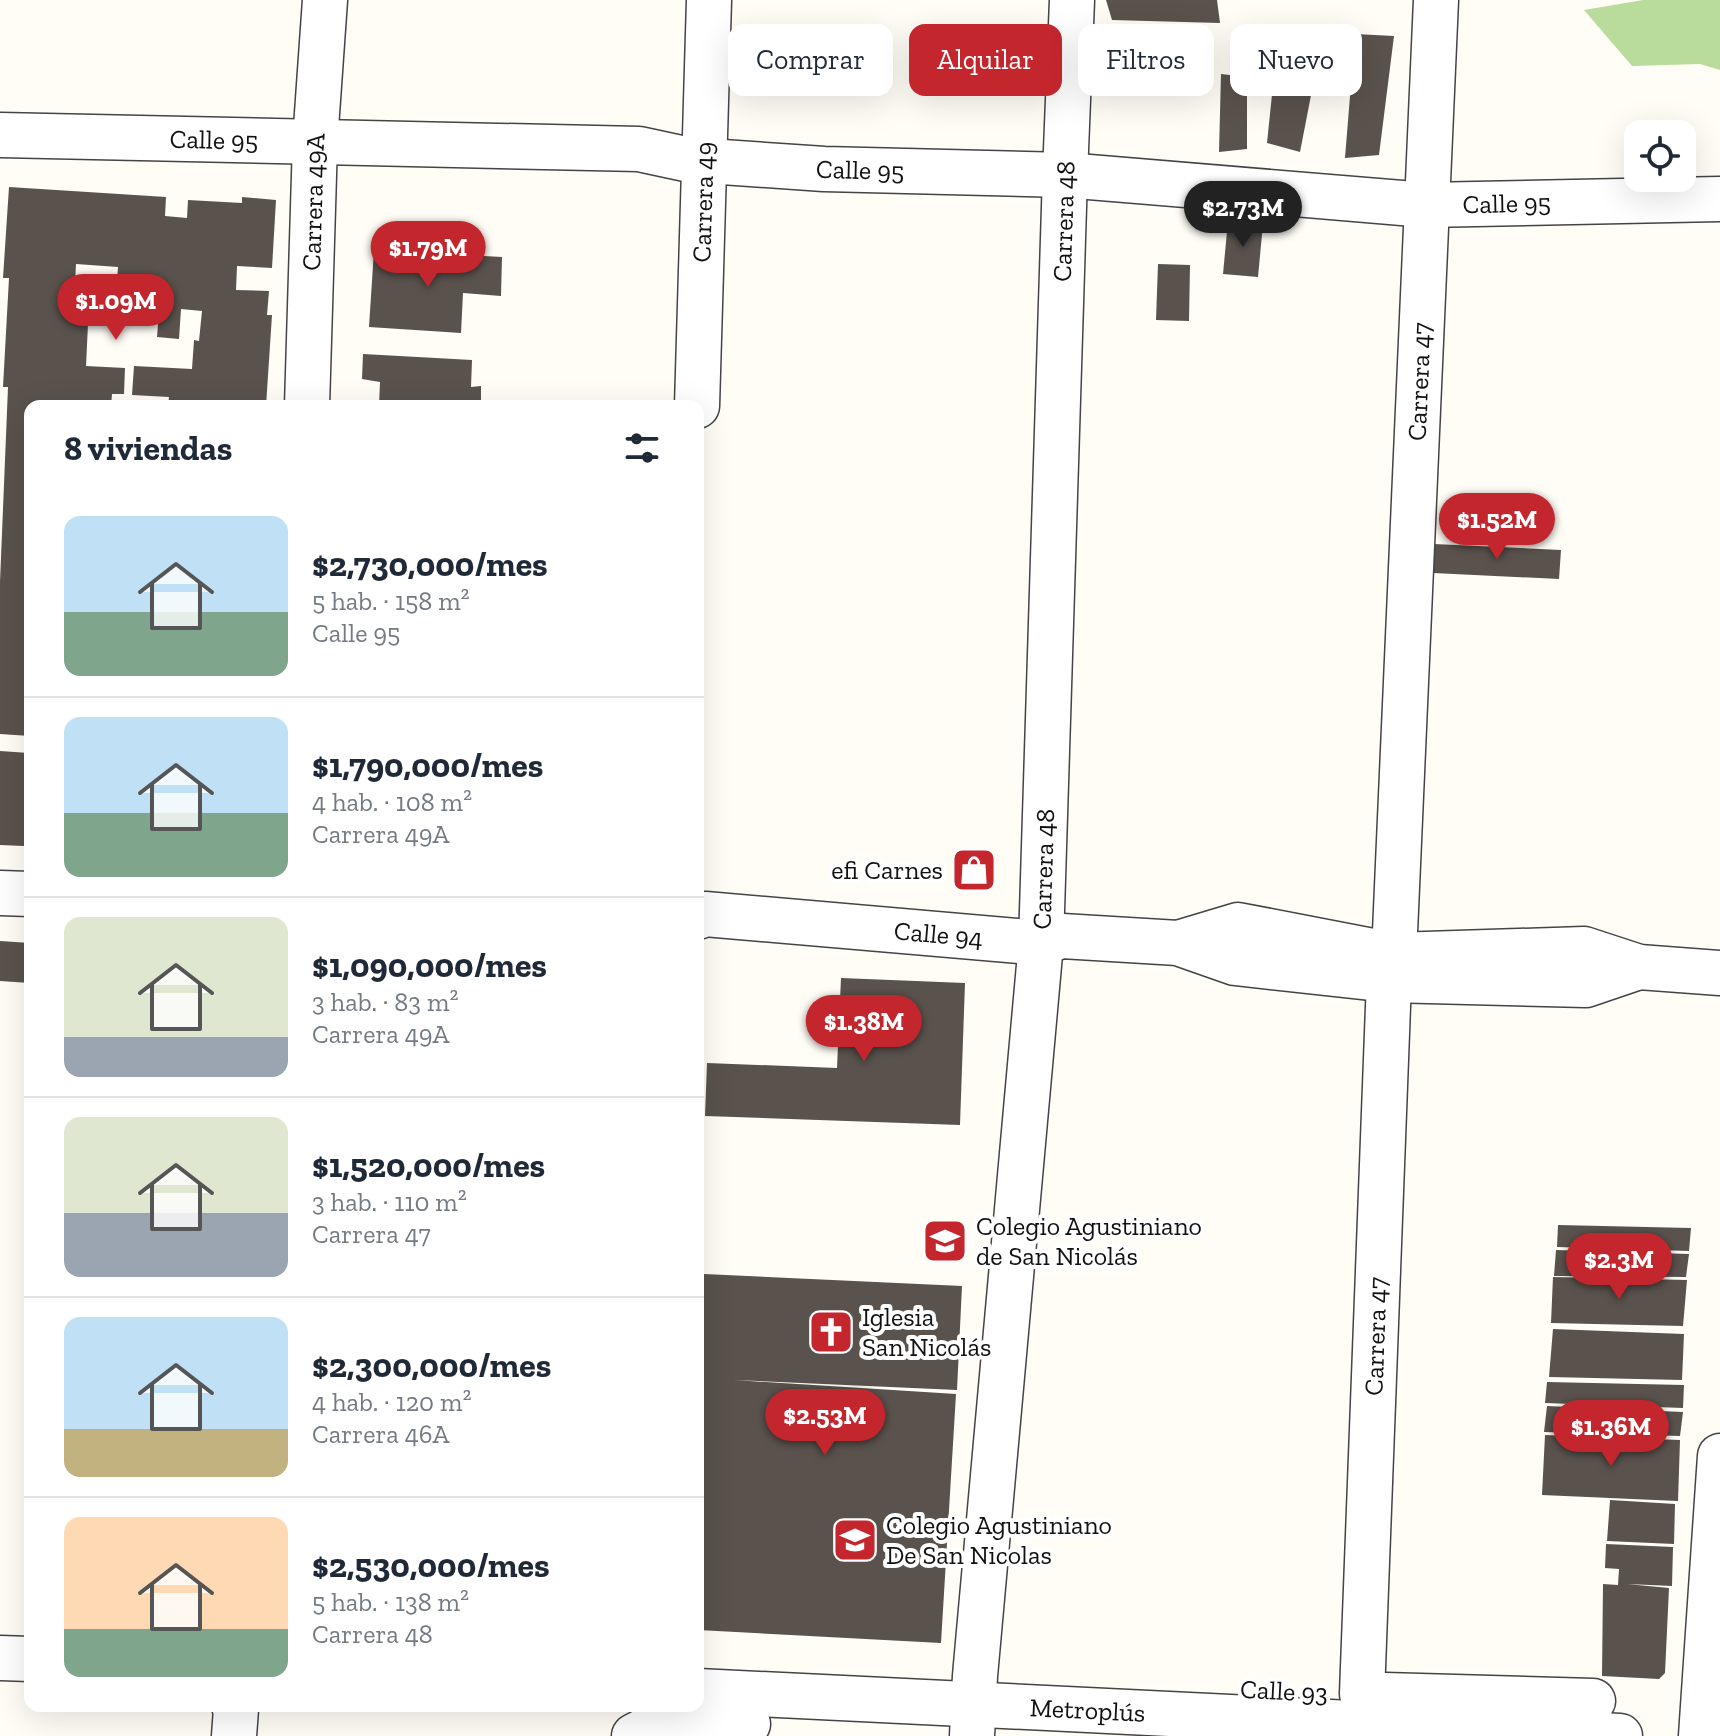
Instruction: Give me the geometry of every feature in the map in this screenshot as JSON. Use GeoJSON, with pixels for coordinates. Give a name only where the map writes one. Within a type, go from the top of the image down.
{"type":"FeatureCollection","features":[{"type":"Feature","properties":{"kind":"street","name":"Carrera 49A"},"geometry":{"type":"LineString","coordinates":[[307,400],[315,142],[325,0]]}},
{"type":"Feature","properties":{"kind":"street","name":"Carrera 49"},"geometry":{"type":"LineString","coordinates":[[697,400],[709,0]]}},
{"type":"Feature","properties":{"kind":"street","name":"Carrera 48"},"geometry":{"type":"LineString","coordinates":[[978,1718],[1041,943],[1072,0]]}},
{"type":"Feature","properties":{"kind":"street","name":"Carrera 47"},"geometry":{"type":"LineString","coordinates":[[1362,1694],[1391,967],[1436,0]]}},
{"type":"Feature","properties":{"kind":"street","name":"Calle 95"},"geometry":{"type":"LineString","coordinates":[[0,135],[639,149],[704,163],[1065,175],[1426,205],[1720,199]]}},
{"type":"Feature","properties":{"kind":"street"},"geometry":{"type":"LineString","coordinates":[[0,893],[24,894]]}},
{"type":"Feature","properties":{"kind":"street","name":"Calle 94"},"geometry":{"type":"LineString","coordinates":[[704,914],[1041,943],[1062,936],[1178,943],[1235,963],[1391,967],[1586,985],[1639,967],[1720,973]]}},
{"type":"Feature","properties":{"kind":"street"},"geometry":{"type":"LineString","coordinates":[[1701,1736],[1720,1456]]}},
{"type":"Feature","properties":{"kind":"street"},"geometry":{"type":"LineString","coordinates":[[0,1658],[24,1659]]}},
{"type":"Feature","properties":{"kind":"street","name":"Metroplús"},"geometry":{"type":"LineString","coordinates":[[704,1675],[749,1694]]}},
{"type":"Feature","properties":{"kind":"street","name":"Metroplús"},"geometry":{"type":"LineString","coordinates":[[704,1691],[978,1718],[1620,1736]]}},
{"type":"Feature","properties":{"kind":"street","name":"Calle 93"},"geometry":{"type":"LineString","coordinates":[[978,1718],[1362,1694],[1593,1701]]}},
{"type":"Feature","properties":{"kind":"street"},"geometry":{"type":"LineString","coordinates":[[234,1736],[236,1712]]}},
{"type":"Feature","properties":{"kind":"street"},"geometry":{"type":"LineString","coordinates":[[634,1736],[653,1726],[681,1721],[899,1731]]}},
{"type":"Feature","properties":{"kind":"green space"},"geometry":{"type":"Polygon","coordinates":[[[1643,0],[1720,0],[1720,70],[1700,64],[1632,66],[1584,10],[1643,0]]]}},
{"type":"Feature","properties":{"kind":"building"},"geometry":{"type":"Polygon","coordinates":[[[1106,0],[1217,0],[1220,23],[1112,20],[1106,0]]]}},
{"type":"Feature","properties":{"kind":"building"},"geometry":{"type":"Polygon","coordinates":[[[1362,34],[1394,36],[1379,155],[1345,158],[1350,96],[1362,96],[1362,34]]]}},
{"type":"Feature","properties":{"kind":"building"},"geometry":{"type":"Polygon","coordinates":[[[1221,74],[1230,75],[1230,96],[1247,96],[1247,149],[1219,152],[1221,74]]]}},
{"type":"Feature","properties":{"kind":"building"},"geometry":{"type":"Polygon","coordinates":[[[1272,96],[1311,96],[1300,152],[1267,143],[1272,96]]]}},
{"type":"Feature","properties":{"kind":"building"},"geometry":{"type":"Polygon","coordinates":[[[9,187],[166,197],[165,216],[187,218],[188,200],[242,203],[242,197],[276,200],[272,268],[237,266],[236,290],[269,291],[267,315],[272,315],[266,400],[169,400],[169,397],[132,395],[134,366],[192,369],[194,340],[199,341],[202,311],[181,309],[179,339],[157,337],[159,311],[115,308],[118,267],[76,264],[73,323],[88,324],[86,366],[125,368],[124,394],[112,394],[112,400],[24,400],[24,736],[0,734],[0,582],[8,387],[3,387],[9,278],[3,278],[9,187]]]}},
{"type":"Feature","properties":{"kind":"building"},"geometry":{"type":"Polygon","coordinates":[[[1228,221],[1263,224],[1258,277],[1223,274],[1228,221]]]}},
{"type":"Feature","properties":{"kind":"building"},"geometry":{"type":"Polygon","coordinates":[[[374,250],[502,257],[501,296],[463,293],[461,333],[369,327],[374,250]]]}},
{"type":"Feature","properties":{"kind":"building"},"geometry":{"type":"Polygon","coordinates":[[[1158,264],[1190,265],[1189,321],[1156,320],[1158,264]]]}},
{"type":"Feature","properties":{"kind":"building"},"geometry":{"type":"Polygon","coordinates":[[[363,354],[472,360],[471,387],[481,386],[481,400],[379,400],[380,382],[362,379],[363,354]]]}},
{"type":"Feature","properties":{"kind":"building"},"geometry":{"type":"Polygon","coordinates":[[[1434,544],[1561,550],[1559,579],[1433,573],[1434,544]]]}},
{"type":"Feature","properties":{"kind":"building"},"geometry":{"type":"Polygon","coordinates":[[[0,751],[24,753],[24,846],[0,845],[0,751]]]}},
{"type":"Feature","properties":{"kind":"building"},"geometry":{"type":"Polygon","coordinates":[[[0,941],[24,943],[24,983],[0,981],[0,941]]]}},
{"type":"Feature","properties":{"kind":"building"},"geometry":{"type":"Polygon","coordinates":[[[841,978],[965,983],[960,1125],[705,1116],[707,1063],[837,1068],[841,978]]]}},
{"type":"Feature","properties":{"kind":"building"},"geometry":{"type":"Polygon","coordinates":[[[1558,1225],[1691,1228],[1689,1251],[1557,1247],[1558,1225]]]}},
{"type":"Feature","properties":{"kind":"building"},"geometry":{"type":"Polygon","coordinates":[[[1556,1250],[1689,1254],[1686,1277],[1554,1276],[1556,1250]]]}},
{"type":"Feature","properties":{"kind":"building"},"geometry":{"type":"Polygon","coordinates":[[[704,1274],[962,1286],[957,1390],[734,1380],[956,1394],[941,1643],[704,1630],[704,1274]]]}},
{"type":"Feature","properties":{"kind":"building"},"geometry":{"type":"Polygon","coordinates":[[[1553,1277],[1687,1280],[1683,1326],[1551,1323],[1553,1277]]]}},
{"type":"Feature","properties":{"kind":"building"},"geometry":{"type":"Polygon","coordinates":[[[1553,1329],[1684,1334],[1682,1380],[1549,1377],[1553,1329]]]}},
{"type":"Feature","properties":{"kind":"building"},"geometry":{"type":"Polygon","coordinates":[[[1547,1382],[1684,1385],[1683,1408],[1545,1403],[1547,1382]]]}},
{"type":"Feature","properties":{"kind":"building"},"geometry":{"type":"Polygon","coordinates":[[[1547,1406],[1683,1412],[1680,1436],[1544,1432],[1547,1406]]]}},
{"type":"Feature","properties":{"kind":"building"},"geometry":{"type":"Polygon","coordinates":[[[1545,1435],[1680,1440],[1678,1501],[1542,1495],[1545,1435]]]}},
{"type":"Feature","properties":{"kind":"building"},"geometry":{"type":"Polygon","coordinates":[[[1610,1500],[1675,1504],[1674,1544],[1607,1541],[1610,1500]]]}},
{"type":"Feature","properties":{"kind":"building"},"geometry":{"type":"Polygon","coordinates":[[[1606,1544],[1673,1547],[1672,1586],[1627,1584],[1669,1588],[1665,1673],[1659,1679],[1602,1676],[1603,1584],[1618,1585],[1619,1569],[1605,1568],[1606,1544]]]}},
{"type":"Feature","properties":{"kind":"place","name":"efi Carnes"},"geometry":{"type":"Point","coordinates":[974,870]}},
{"type":"Feature","properties":{"kind":"place","name":"Colegio Agustiniano de San Nicolás"},"geometry":{"type":"Point","coordinates":[945,1241]}},
{"type":"Feature","properties":{"kind":"place","name":"Iglesia San Nicolás"},"geometry":{"type":"Point","coordinates":[831,1332]}},
{"type":"Feature","properties":{"kind":"place","name":"Colegio Agustiniano De San Nicolas"},"geometry":{"type":"Point","coordinates":[855,1540]}}]}
